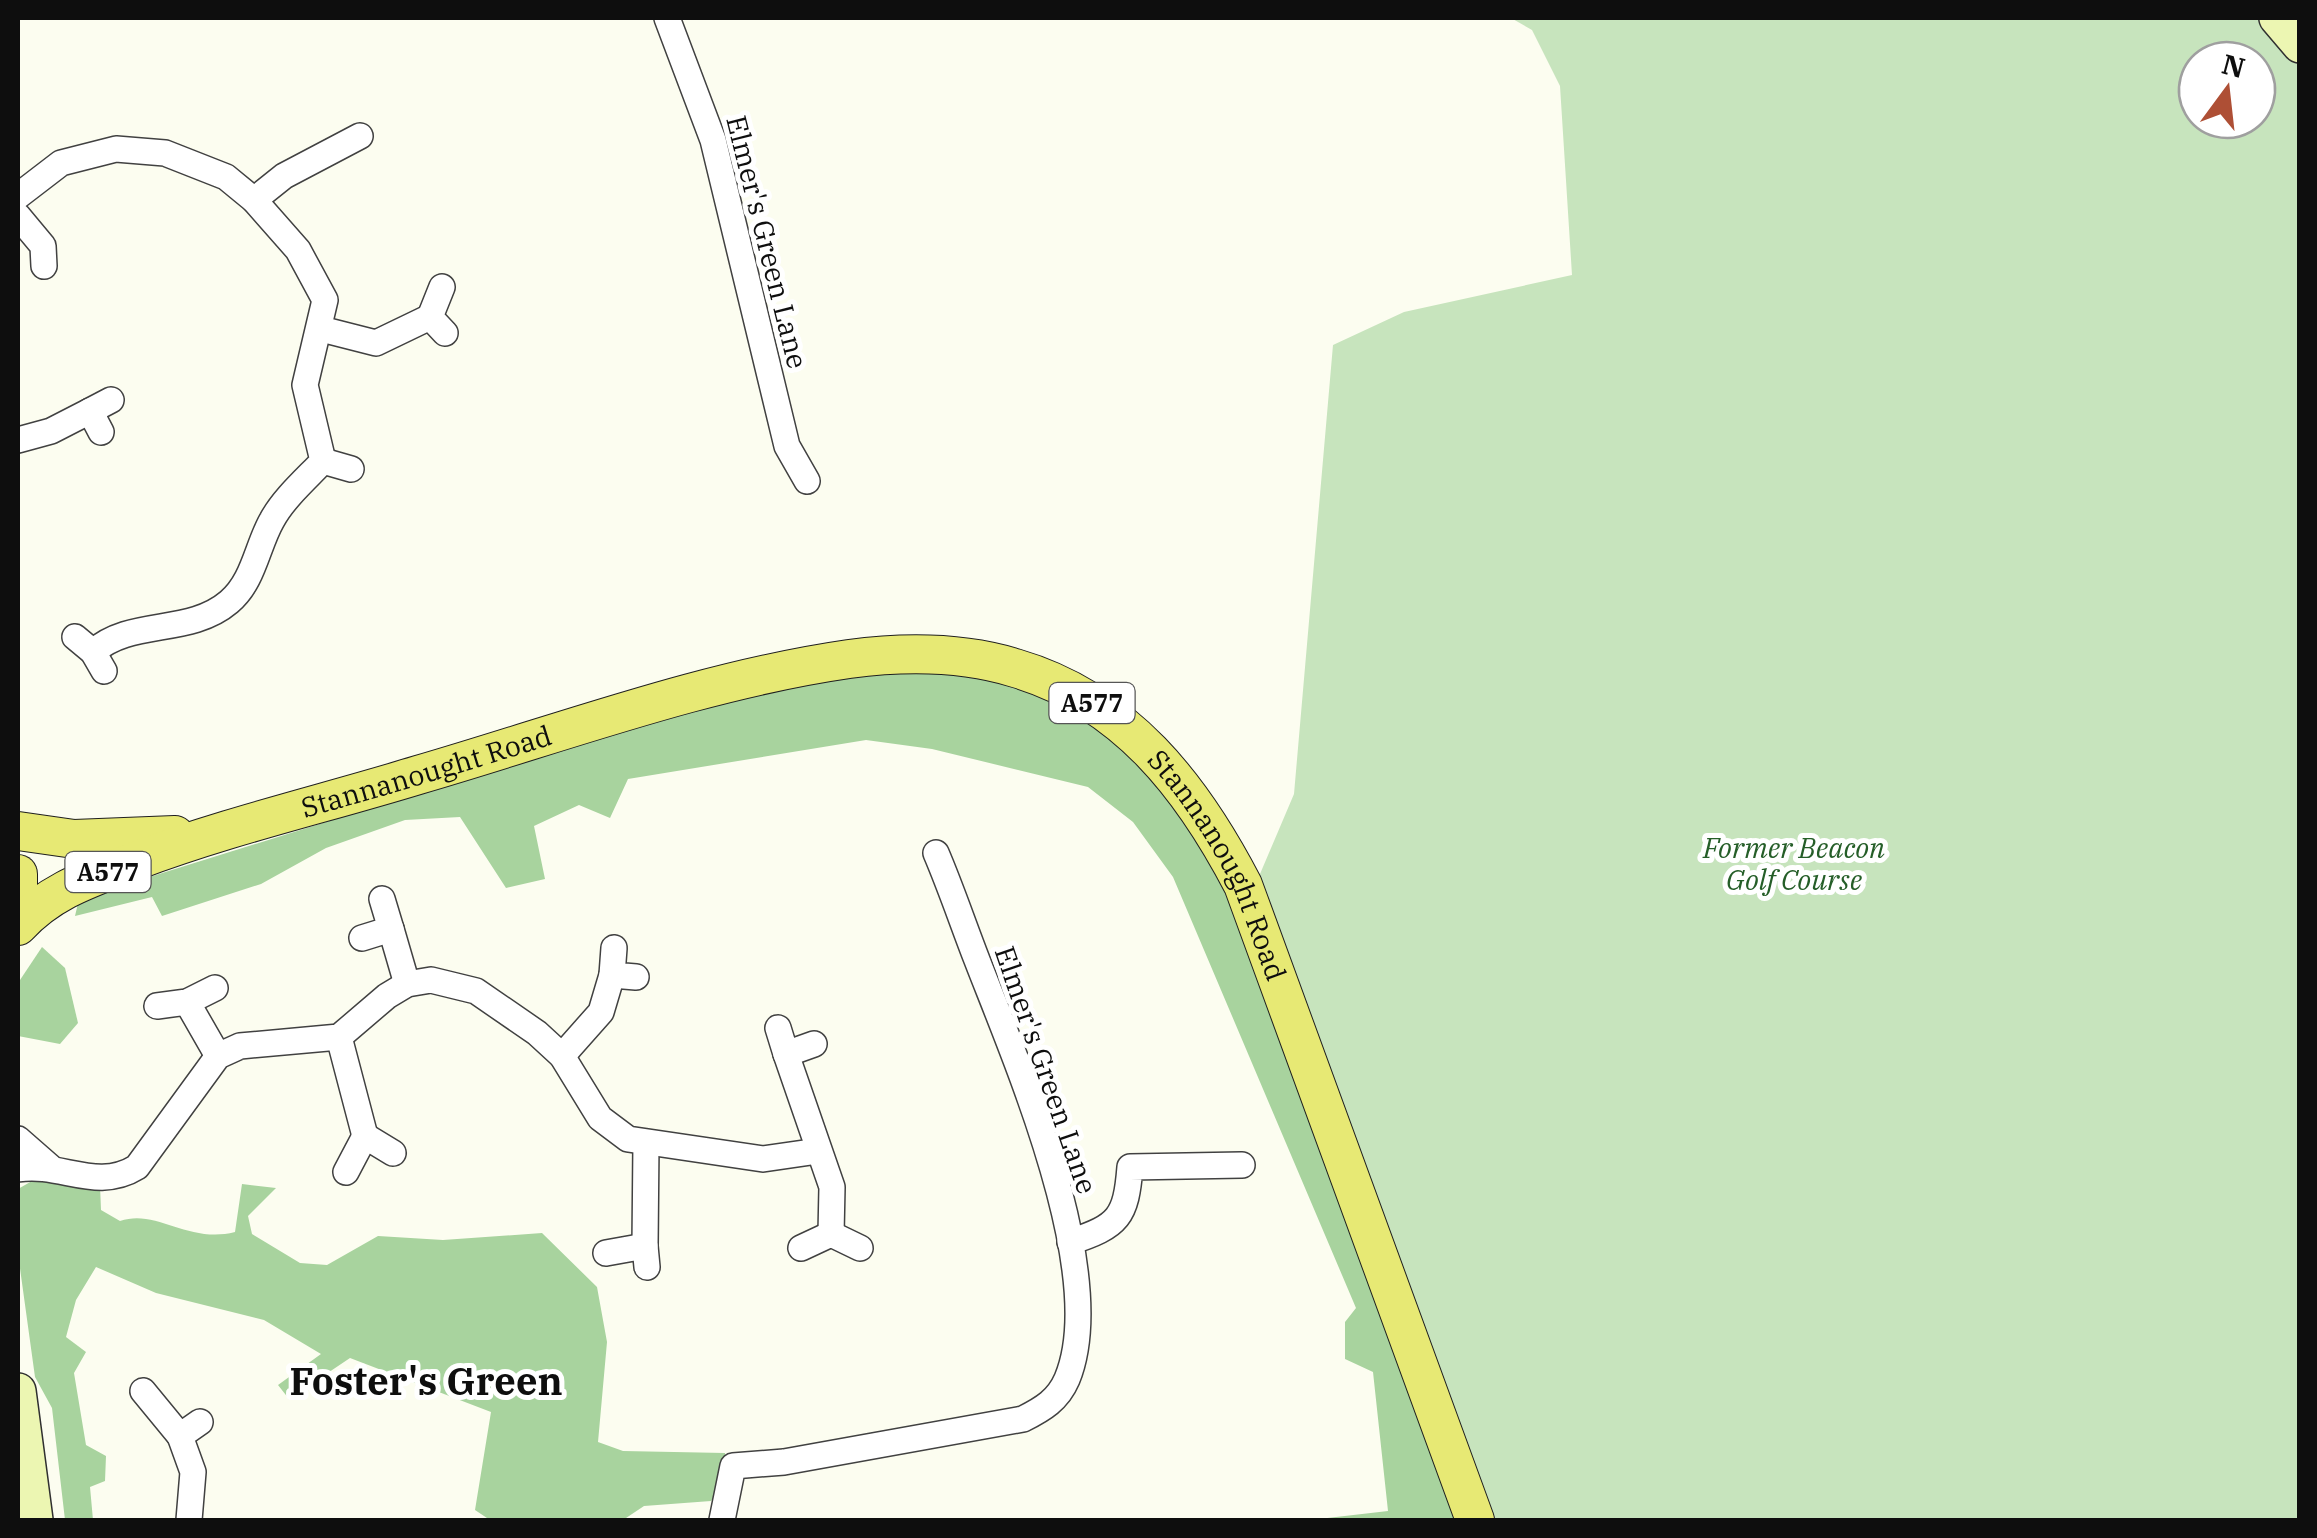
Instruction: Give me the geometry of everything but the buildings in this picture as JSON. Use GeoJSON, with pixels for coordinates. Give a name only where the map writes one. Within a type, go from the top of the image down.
{"type":"FeatureCollection","features":[{"type":"Feature","properties":{"kind":"main road","name":"Stannanought Road"},"geometry":{"type":"LineString","coordinates":[[18,922],[56,892],[208,833],[784,670],[908,655],[998,664],[1063,686],[1146,744],[1184,786],[1243,886],[1475,1520]]}},
{"type":"Feature","properties":{"kind":"main road","name":"Stannanought Road"},"geometry":{"type":"LineString","coordinates":[[18,831],[74,839],[208,833]]}},
{"type":"Feature","properties":{"kind":"main road","name":"A577"},"geometry":{"type":"LineString","coordinates":[[18,874],[18,922]]}},
{"type":"Feature","properties":{"kind":"street","name":"Elmer's Green Lane"},"geometry":{"type":"LineString","coordinates":[[668,18],[713,140],[787,446],[807,481]]}},
{"type":"Feature","properties":{"kind":"street"},"geometry":{"type":"LineString","coordinates":[[2277,18],[2300,46]]}},
{"type":"Feature","properties":{"kind":"street"},"geometry":{"type":"LineString","coordinates":[[254,200],[284,176],[360,136]]}},
{"type":"Feature","properties":{"kind":"street"},"geometry":{"type":"LineString","coordinates":[[18,196],[61,164],[116,150],[165,153],[226,177],[254,200],[313,271],[324,300],[321,329],[305,385],[323,461]]}},
{"type":"Feature","properties":{"kind":"street"},"geometry":{"type":"LineString","coordinates":[[18,216],[42,246],[44,266]]}},
{"type":"Feature","properties":{"kind":"street"},"geometry":{"type":"LineString","coordinates":[[321,329],[376,344],[438,325],[442,288]]}},
{"type":"Feature","properties":{"kind":"street"},"geometry":{"type":"LineString","coordinates":[[18,440],[101,414]]}},
{"type":"Feature","properties":{"kind":"street"},"geometry":{"type":"LineString","coordinates":[[323,461],[351,469]]}},
{"type":"Feature","properties":{"kind":"street"},"geometry":{"type":"LineString","coordinates":[[91,653],[128,631],[190,621],[228,602],[249,575],[278,510],[323,461]]}},
{"type":"Feature","properties":{"kind":"street","name":"Elmer's Green Lane"},"geometry":{"type":"LineString","coordinates":[[722,1520],[733,1466],[784,1462],[1024,1419],[1048,1406],[1067,1380],[1077,1334],[1070,1242],[1056,1180],[936,853]]}},
{"type":"Feature","properties":{"kind":"street"},"geometry":{"type":"LineString","coordinates":[[382,900],[408,984]]}},
{"type":"Feature","properties":{"kind":"street"},"geometry":{"type":"LineString","coordinates":[[362,938],[391,929]]}},
{"type":"Feature","properties":{"kind":"street"},"geometry":{"type":"LineString","coordinates":[[562,1056],[601,1012],[624,976],[614,948]]}},
{"type":"Feature","properties":{"kind":"street"},"geometry":{"type":"LineString","coordinates":[[18,1168],[50,1167],[102,1180],[122,1176],[137,1167],[218,1056],[240,1046],[339,1037],[408,984],[431,980],[476,991],[521,1020],[562,1056],[611,1130],[646,1144],[764,1159],[818,1150]]}},
{"type":"Feature","properties":{"kind":"street"},"geometry":{"type":"LineString","coordinates":[[157,1006],[187,1002],[216,988]]}},
{"type":"Feature","properties":{"kind":"street"},"geometry":{"type":"LineString","coordinates":[[187,1002],[218,1056]]}},
{"type":"Feature","properties":{"kind":"street"},"geometry":{"type":"LineString","coordinates":[[778,1028],[832,1187],[831,1234]]}},
{"type":"Feature","properties":{"kind":"street"},"geometry":{"type":"LineString","coordinates":[[339,1037],[364,1136],[346,1172]]}},
{"type":"Feature","properties":{"kind":"street"},"geometry":{"type":"LineString","coordinates":[[786,1054],[814,1044]]}},
{"type":"Feature","properties":{"kind":"street"},"geometry":{"type":"LineString","coordinates":[[364,1136],[393,1153]]}},
{"type":"Feature","properties":{"kind":"street"},"geometry":{"type":"LineString","coordinates":[[18,1139],[50,1167]]}},
{"type":"Feature","properties":{"kind":"street"},"geometry":{"type":"LineString","coordinates":[[606,1253],[646,1256],[646,1144]]}},
{"type":"Feature","properties":{"kind":"street"},"geometry":{"type":"LineString","coordinates":[[1070,1242],[1102,1232],[1115,1221],[1127,1205],[1130,1166],[1242,1165]]}},
{"type":"Feature","properties":{"kind":"street"},"geometry":{"type":"LineString","coordinates":[[801,1248],[831,1234]]}},
{"type":"Feature","properties":{"kind":"street"},"geometry":{"type":"LineString","coordinates":[[831,1234],[860,1248]]}},
{"type":"Feature","properties":{"kind":"street"},"geometry":{"type":"LineString","coordinates":[[18,1391],[35,1520]]}},
{"type":"Feature","properties":{"kind":"street"},"geometry":{"type":"LineString","coordinates":[[143,1391],[190,1429],[193,1472],[189,1520]]}},
{"type":"Feature","properties":{"kind":"green space","name":"Former Beacon Golf Course"},"geometry":{"type":"Polygon","coordinates":[[[1511,18],[2277,18],[2300,45],[2299,1520],[1487,1520],[1356,1139],[1257,881],[1294,794],[1333,345],[1404,312],[1572,275],[1560,86],[1532,30],[1511,18]]]}},
{"type":"Feature","properties":{"kind":"green space"},"geometry":{"type":"Polygon","coordinates":[[[969,668],[1088,708],[1219,851],[1470,1520],[1310,1520],[1388,1511],[1373,1372],[1345,1359],[1345,1322],[1356,1308],[1173,877],[1133,822],[1088,787],[932,749],[866,740],[628,779],[610,818],[579,805],[534,826],[545,879],[506,888],[460,817],[405,820],[326,848],[261,884],[162,916],[152,897],[75,916],[79,899],[611,733],[806,677],[969,668]]]}},
{"type":"Feature","properties":{"kind":"green space"},"geometry":{"type":"Polygon","coordinates":[[[42,947],[65,968],[78,1023],[60,1044],[18,1036],[18,983],[42,947]]]}},
{"type":"Feature","properties":{"kind":"green space"},"geometry":{"type":"Polygon","coordinates":[[[32,1181],[100,1185],[101,1210],[120,1221],[147,1219],[202,1234],[235,1232],[242,1184],[276,1188],[248,1216],[252,1234],[300,1263],[327,1265],[378,1236],[443,1240],[542,1233],[597,1287],[607,1342],[598,1442],[623,1451],[725,1453],[727,1481],[711,1501],[644,1506],[623,1520],[490,1520],[475,1510],[491,1412],[350,1358],[289,1399],[278,1385],[321,1354],[264,1320],[156,1293],[96,1267],[76,1300],[66,1337],[86,1352],[74,1373],[86,1445],[106,1456],[105,1481],[90,1487],[93,1520],[65,1520],[52,1408],[35,1377],[18,1254],[18,1189],[32,1181]]]}},
{"type":"Feature","properties":{"kind":"district","name":"Foster's Green"},"geometry":{"type":"Point","coordinates":[426,1382]}}]}
